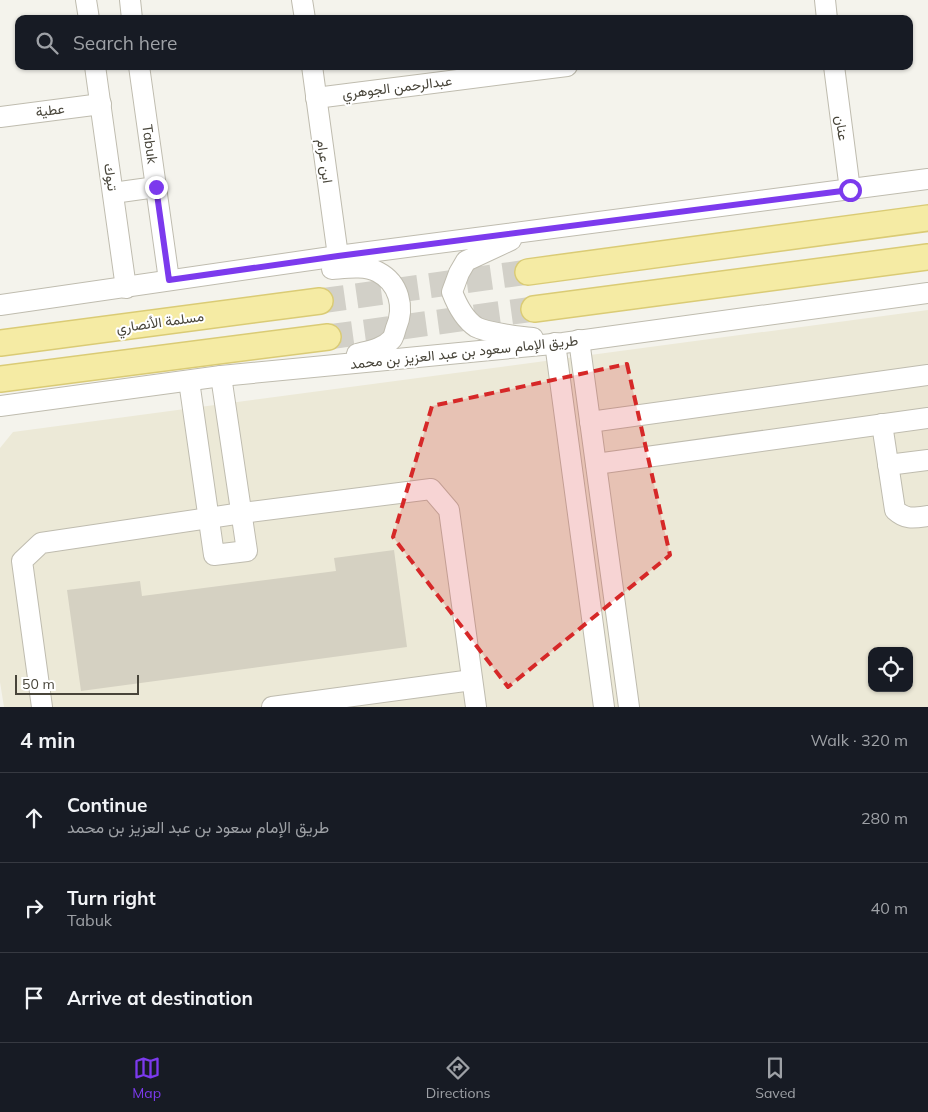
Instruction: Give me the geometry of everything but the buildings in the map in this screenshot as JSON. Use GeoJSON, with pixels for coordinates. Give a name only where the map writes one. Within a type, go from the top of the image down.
{"type":"FeatureCollection","features":[{"type":"Feature","properties":{"kind":"main road"},"geometry":{"type":"LineString","coordinates":[[528,272],[928,218]]}},
{"type":"Feature","properties":{"kind":"main road"},"geometry":{"type":"LineString","coordinates":[[534,309],[928,257]]}},
{"type":"Feature","properties":{"kind":"main road","name":"مسلمة الأنصاري"},"geometry":{"type":"LineString","coordinates":[[0,343],[320,301]]}},
{"type":"Feature","properties":{"kind":"main road"},"geometry":{"type":"LineString","coordinates":[[0,379],[328,337]]}},
{"type":"Feature","properties":{"kind":"street"},"geometry":{"type":"LineString","coordinates":[[86,0],[88,15]]}},
{"type":"Feature","properties":{"kind":"street"},"geometry":{"type":"LineString","coordinates":[[130,0],[132,15]]}},
{"type":"Feature","properties":{"kind":"street"},"geometry":{"type":"LineString","coordinates":[[302,0],[304,15]]}},
{"type":"Feature","properties":{"kind":"street"},"geometry":{"type":"LineString","coordinates":[[825,0],[827,15]]}},
{"type":"Feature","properties":{"kind":"street","name":"تبوك"},"geometry":{"type":"LineString","coordinates":[[96,70],[126,288]]}},
{"type":"Feature","properties":{"kind":"street","name":"Tabuk"},"geometry":{"type":"LineString","coordinates":[[140,70],[169,280]]}},
{"type":"Feature","properties":{"kind":"street","name":"ابن عرام"},"geometry":{"type":"LineString","coordinates":[[312,70],[338,256]]}},
{"type":"Feature","properties":{"kind":"street","name":"عبدالرحمن الجوهري"},"geometry":{"type":"LineString","coordinates":[[316,98],[536,70]]}},
{"type":"Feature","properties":{"kind":"street","name":"عنان"},"geometry":{"type":"LineString","coordinates":[[835,70],[850,190]]}},
{"type":"Feature","properties":{"kind":"street","name":"عطية"},"geometry":{"type":"LineString","coordinates":[[0,117],[101,104]]}},
{"type":"Feature","properties":{"kind":"street"},"geometry":{"type":"LineString","coordinates":[[0,305],[338,256],[928,179]]}},
{"type":"Feature","properties":{"kind":"street"},"geometry":{"type":"LineString","coordinates":[[113,194],[156,187]]}},
{"type":"Feature","properties":{"kind":"street"},"geometry":{"type":"LineString","coordinates":[[531,231],[466,261],[459,272],[452,292],[458,307],[477,327],[507,334],[566,342]]}},
{"type":"Feature","properties":{"kind":"street"},"geometry":{"type":"LineString","coordinates":[[237,270],[356,267],[377,271],[392,282],[401,300],[400,319],[393,338],[380,348],[299,368]]}},
{"type":"Feature","properties":{"kind":"street","name":"طريق الإمام سعود بن عبد العزيز بن محمد"},"geometry":{"type":"LineString","coordinates":[[0,406],[221,376],[566,342],[928,293]]}},
{"type":"Feature","properties":{"kind":"street"},"geometry":{"type":"LineString","coordinates":[[566,342],[590,422],[629,707]]}},
{"type":"Feature","properties":{"kind":"street"},"geometry":{"type":"LineString","coordinates":[[566,342],[604,707]]}},
{"type":"Feature","properties":{"kind":"street"},"geometry":{"type":"LineString","coordinates":[[188,381],[214,555],[247,551],[221,376]]}},
{"type":"Feature","properties":{"kind":"street"},"geometry":{"type":"LineString","coordinates":[[590,422],[928,376]]}},
{"type":"Feature","properties":{"kind":"street"},"geometry":{"type":"LineString","coordinates":[[596,464],[928,418]]}},
{"type":"Feature","properties":{"kind":"street"},"geometry":{"type":"LineString","coordinates":[[882,424],[895,510],[901,516],[910,519],[928,516]]}},
{"type":"Feature","properties":{"kind":"street"},"geometry":{"type":"LineString","coordinates":[[888,465],[928,460]]}},
{"type":"Feature","properties":{"kind":"street"},"geometry":{"type":"LineString","coordinates":[[42,707],[22,561],[41,543],[242,513],[431,489],[449,510],[476,707]]}},
{"type":"Feature","properties":{"kind":"street"},"geometry":{"type":"LineString","coordinates":[[272,707],[472,680]]}},
{"type":"Feature","properties":{"kind":"highlighted area"},"geometry":{"type":"Polygon","coordinates":[[[627,364],[670,555],[508,687],[393,537],[432,406],[627,364]]]}},
{"type":"Feature","properties":{"kind":"shaded area"},"geometry":{"type":"Polygon","coordinates":[[[928,310],[928,707],[4,707],[0,682],[0,448],[13,432],[928,310]]]}},
{"type":"Feature","properties":{"kind":"tunnel"},"geometry":{"type":"LineString","coordinates":[[320,301],[528,272]]}},
{"type":"Feature","properties":{"kind":"tunnel"},"geometry":{"type":"LineString","coordinates":[[328,337],[534,309]]}},
{"type":"Feature","properties":{"kind":"route"},"geometry":{"type":"LineString","coordinates":[[156,187],[169,280],[338,256],[850,190]]}}]}
